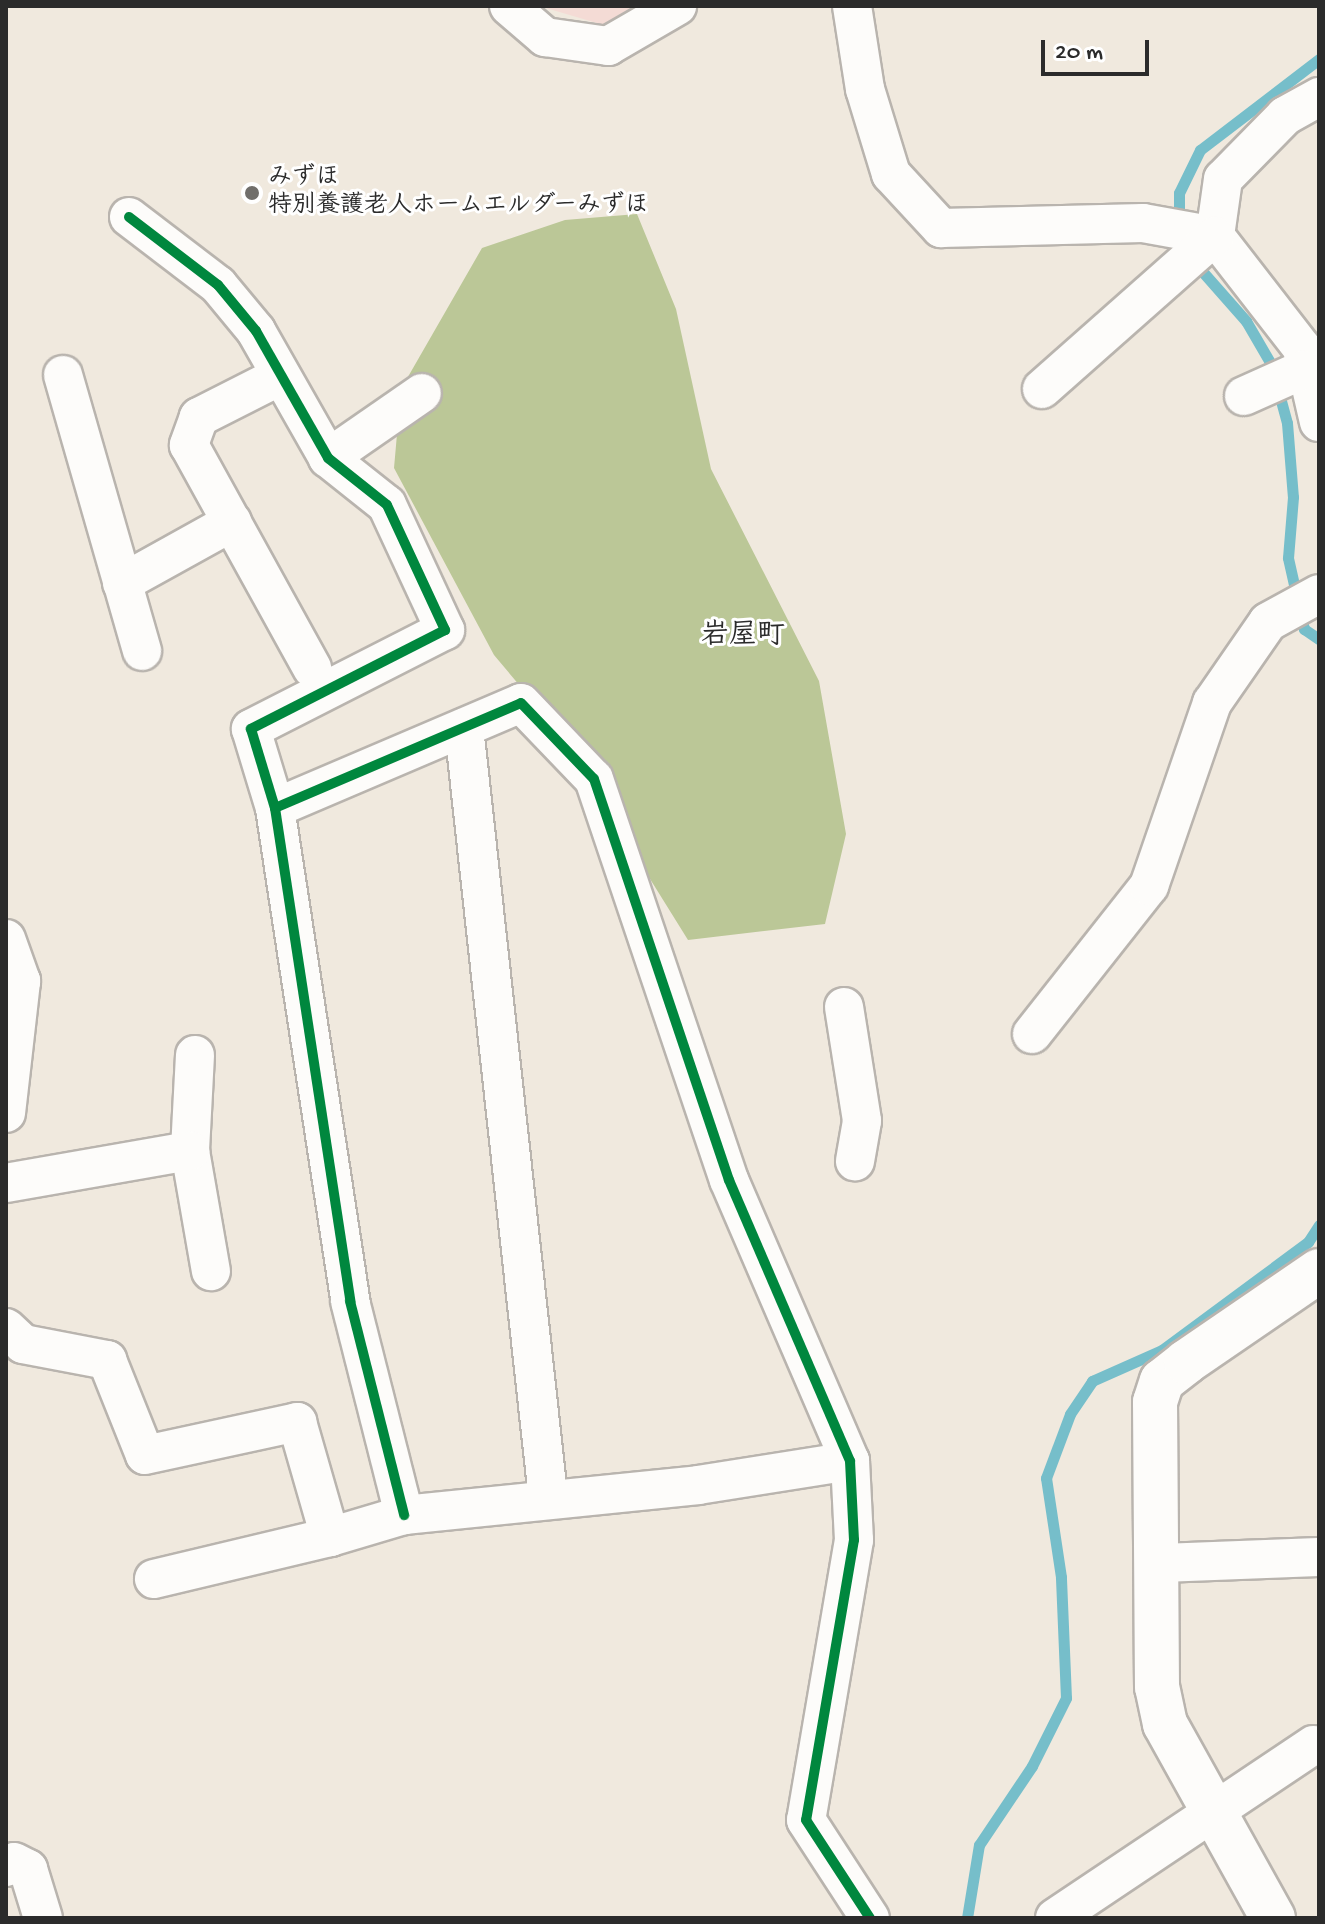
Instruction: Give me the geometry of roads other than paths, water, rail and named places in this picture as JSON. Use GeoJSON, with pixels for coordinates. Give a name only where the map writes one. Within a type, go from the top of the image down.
{"type":"FeatureCollection","features":[{"type":"Feature","properties":{"kind":"street"},"geometry":{"type":"LineString","coordinates":[[509,6],[545,37],[608,46],[677,6]]}},
{"type":"Feature","properties":{"kind":"street"},"geometry":{"type":"LineString","coordinates":[[852,6],[865,89],[891,174],[941,228],[1143,223],[1215,236],[1308,355],[1319,422]]}},
{"type":"Feature","properties":{"kind":"street"},"geometry":{"type":"LineString","coordinates":[[1042,389],[1169,272],[1215,236],[1223,179],[1285,116],[1319,97]]}},
{"type":"Feature","properties":{"kind":"street"},"geometry":{"type":"LineString","coordinates":[[129,217],[218,285],[256,331],[278,377],[328,458],[387,505],[445,630],[251,729],[275,808],[324,1162],[350,1301],[404,1515]]}},
{"type":"Feature","properties":{"kind":"street"},"geometry":{"type":"LineString","coordinates":[[1244,396],[1308,355]]}},
{"type":"Feature","properties":{"kind":"street"},"geometry":{"type":"LineString","coordinates":[[63,375],[142,651]]}},
{"type":"Feature","properties":{"kind":"street"},"geometry":{"type":"LineString","coordinates":[[278,377],[199,417],[189,445],[312,668]]}},
{"type":"Feature","properties":{"kind":"street"},"geometry":{"type":"LineString","coordinates":[[328,458],[422,393]]}},
{"type":"Feature","properties":{"kind":"street"},"geometry":{"type":"LineString","coordinates":[[122,583],[232,522]]}},
{"type":"Feature","properties":{"kind":"street"},"geometry":{"type":"LineString","coordinates":[[1032,1034],[1149,886],[1212,703],[1268,622],[1319,594]]}},
{"type":"Feature","properties":{"kind":"street"},"geometry":{"type":"LineString","coordinates":[[275,808],[521,703],[594,779],[729,1180],[850,1461],[854,1540],[806,1820],[870,1918]]}},
{"type":"Feature","properties":{"kind":"street"},"geometry":{"type":"LineString","coordinates":[[464,728],[548,1496]]}},
{"type":"Feature","properties":{"kind":"street"},"geometry":{"type":"LineString","coordinates":[[6,939],[14,992],[6,1113]]}},
{"type":"Feature","properties":{"kind":"street"},"geometry":{"type":"LineString","coordinates":[[844,1007],[862,1121],[855,1161]]}},
{"type":"Feature","properties":{"kind":"street"},"geometry":{"type":"LineString","coordinates":[[195,1055],[190,1151],[211,1271]]}},
{"type":"Feature","properties":{"kind":"street"},"geometry":{"type":"LineString","coordinates":[[6,1183],[190,1151]]}},
{"type":"Feature","properties":{"kind":"street"},"geometry":{"type":"LineString","coordinates":[[1273,1918],[1177,1751],[1157,1687],[1161,1563],[1155,1417],[1162,1381],[1319,1271]]}},
{"type":"Feature","properties":{"kind":"street"},"geometry":{"type":"LineString","coordinates":[[6,1328],[23,1344],[107,1360],[145,1455],[297,1422],[330,1537]]}},
{"type":"Feature","properties":{"kind":"street"},"geometry":{"type":"LineString","coordinates":[[154,1579],[330,1537],[404,1515],[548,1496],[698,1485],[850,1461]]}},
{"type":"Feature","properties":{"kind":"street"},"geometry":{"type":"LineString","coordinates":[[1161,1563],[1319,1557]]}},
{"type":"Feature","properties":{"kind":"street"},"geometry":{"type":"LineString","coordinates":[[1055,1918],[1313,1745]]}},
{"type":"Feature","properties":{"kind":"street"},"geometry":{"type":"LineString","coordinates":[[6,1867],[14,1862],[28,1869],[43,1918]]}},
{"type":"Feature","properties":{"kind":"waterway"},"geometry":{"type":"LineString","coordinates":[[1179,223],[1179,193],[1200,150],[1319,59]]}},
{"type":"Feature","properties":{"kind":"waterway"},"geometry":{"type":"LineString","coordinates":[[1194,262],[1246,321],[1271,364],[1287,423],[1293,497],[1288,558],[1304,629],[1319,639]]}},
{"type":"Feature","properties":{"kind":"waterway"},"geometry":{"type":"LineString","coordinates":[[967,1918],[979,1845],[1032,1766],[1066,1698],[1061,1577],[1046,1478],[1070,1414],[1092,1381],[1162,1350],[1308,1242],[1319,1225]]}},
{"type":"Feature","properties":{"kind":"place","name":"みずほ 特別養護老人ホームエルダーみずほ"},"geometry":{"type":"Point","coordinates":[252,193]}},
{"type":"Feature","properties":{"kind":"district","name":"岩屋町"},"geometry":{"type":"Point","coordinates":[743,637]}}]}
